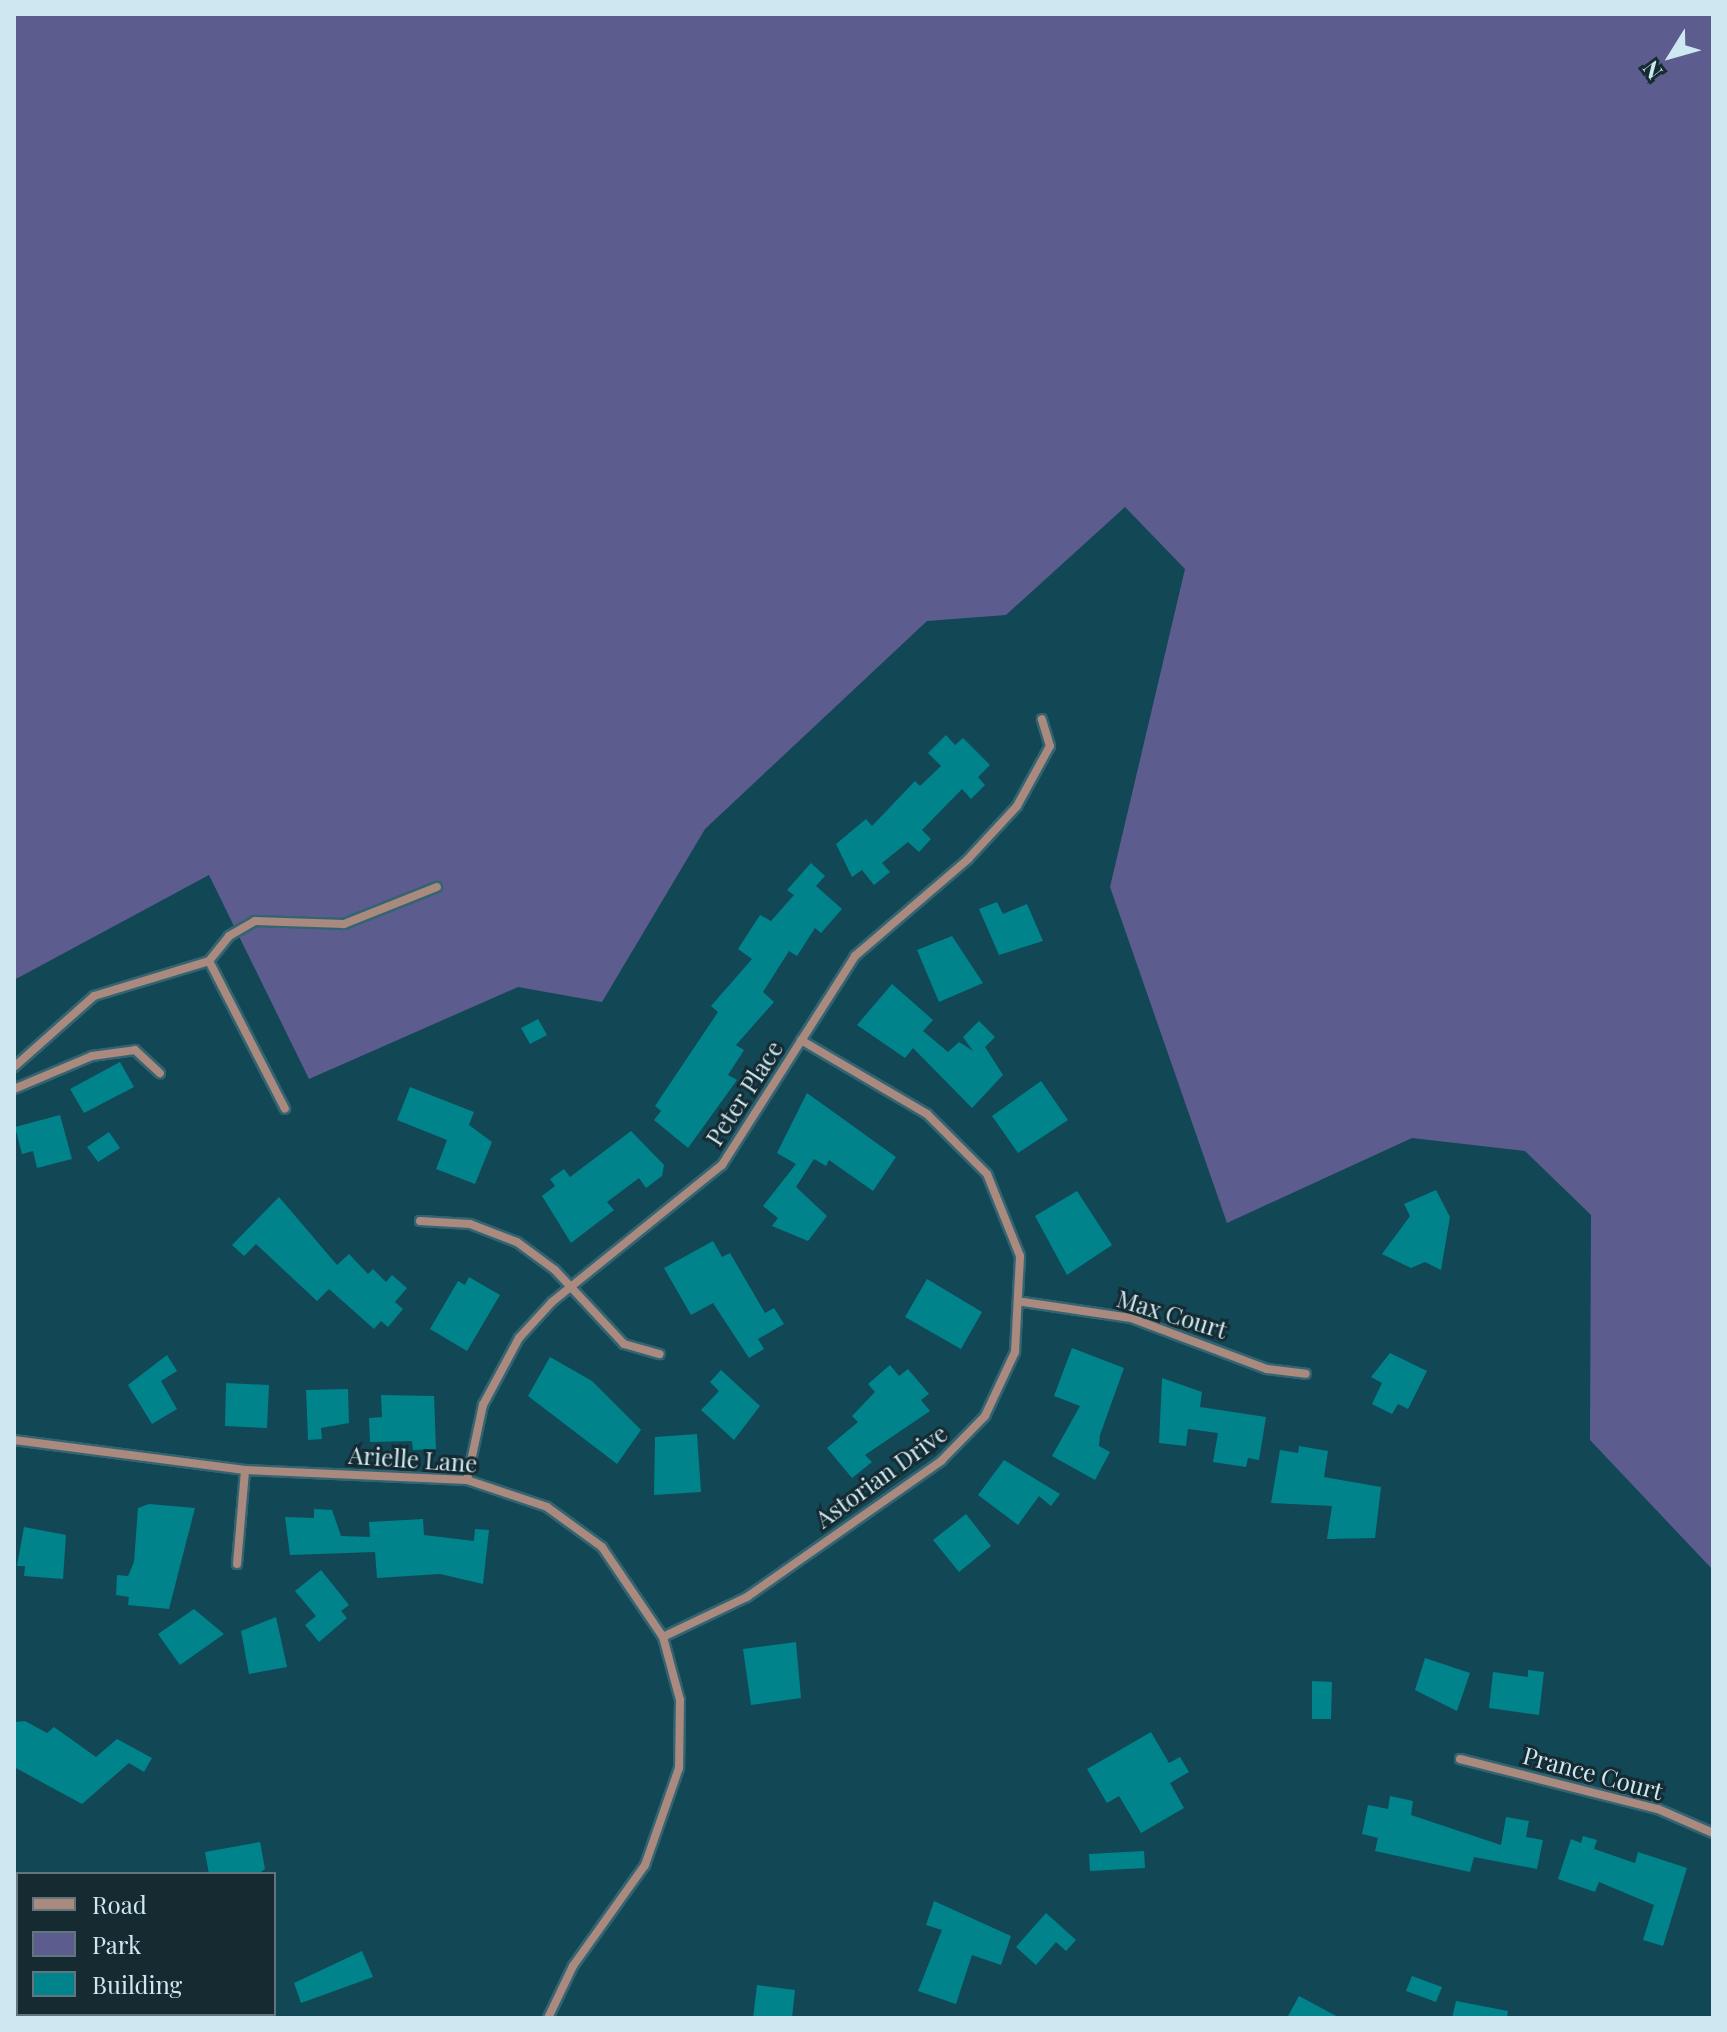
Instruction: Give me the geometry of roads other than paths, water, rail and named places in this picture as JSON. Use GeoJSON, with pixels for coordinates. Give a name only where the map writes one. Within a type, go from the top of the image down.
{"type":"FeatureCollection","features":[{"type":"Feature","properties":{"kind":"street","name":"Peter Place"},"geometry":{"type":"LineString","coordinates":[[467,1480],[483,1405],[504,1360],[571,1287],[722,1165],[801,1040],[871,938],[968,859],[1017,806],[1050,746],[1042,719]]}},
{"type":"Feature","properties":{"kind":"street"},"geometry":{"type":"LineString","coordinates":[[14,1067],[94,996],[209,961],[229,936],[255,921],[344,924],[437,887]]}},
{"type":"Feature","properties":{"kind":"street"},"geometry":{"type":"LineString","coordinates":[[209,961],[285,1109]]}},
{"type":"Feature","properties":{"kind":"street","name":"Astorian Drive"},"geometry":{"type":"LineString","coordinates":[[663,1637],[747,1597],[961,1444],[1004,1383],[1023,1302],[1011,1220],[969,1150],[927,1114],[801,1040]]}},
{"type":"Feature","properties":{"kind":"street"},"geometry":{"type":"LineString","coordinates":[[14,1089],[92,1056],[135,1050],[160,1073]]}},
{"type":"Feature","properties":{"kind":"street"},"geometry":{"type":"LineString","coordinates":[[420,1221],[494,1231],[536,1254],[624,1344],[660,1354]]}},
{"type":"Feature","properties":{"kind":"street","name":"Max Court"},"geometry":{"type":"LineString","coordinates":[[1023,1302],[1131,1318],[1267,1369],[1306,1374]]}},
{"type":"Feature","properties":{"kind":"street","name":"Arielle Lane"},"geometry":{"type":"LineString","coordinates":[[14,1440],[245,1470],[467,1480],[515,1492],[577,1526],[626,1573],[663,1637],[682,1735],[673,1799],[645,1865],[573,1966],[548,2018]]}},
{"type":"Feature","properties":{"kind":"street"},"geometry":{"type":"LineString","coordinates":[[237,1564],[245,1470]]}},
{"type":"Feature","properties":{"kind":"street","name":"Prance Court"},"geometry":{"type":"LineString","coordinates":[[1460,1759],[1658,1809],[1713,1833]]}}]}
